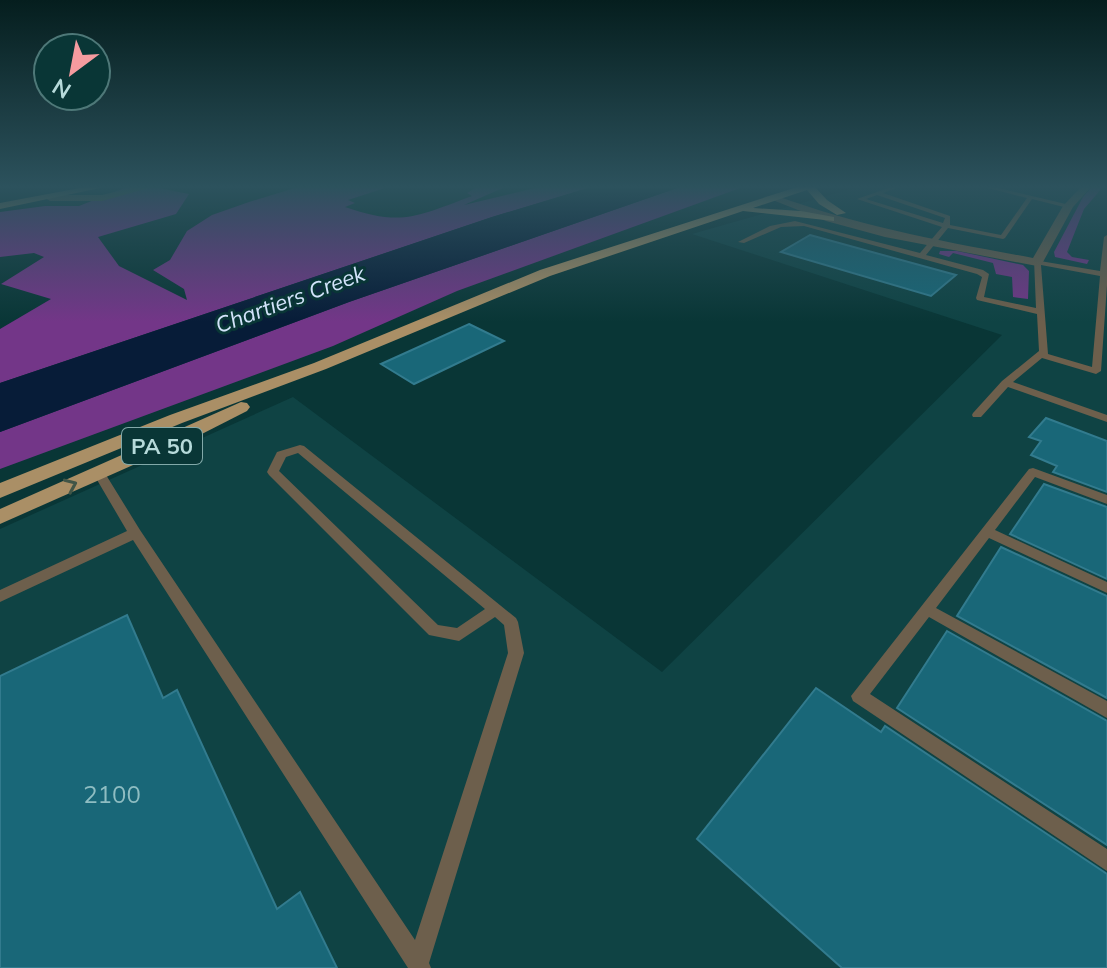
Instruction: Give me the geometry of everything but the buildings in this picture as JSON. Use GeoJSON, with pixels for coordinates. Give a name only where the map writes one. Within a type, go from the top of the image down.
{"type":"FeatureCollection","features":[{"type":"Feature","properties":{"kind":"main road","name":"PA 50"},"geometry":{"type":"LineString","coordinates":[[0,491],[176,419],[320,366],[545,273],[666,232]]}},
{"type":"Feature","properties":{"kind":"main road","name":"PA 50"},"geometry":{"type":"LineString","coordinates":[[0,517],[188,434],[320,366]]}},
{"type":"Feature","properties":{"kind":"street"},"geometry":{"type":"LineString","coordinates":[[881,232],[1037,262],[1054,232]]}},
{"type":"Feature","properties":{"kind":"lane"},"geometry":{"type":"LineString","coordinates":[[742,242],[765,232]]}},
{"type":"Feature","properties":{"kind":"lane"},"geometry":{"type":"LineString","coordinates":[[829,232],[980,272],[986,276],[980,298],[1041,312]]}},
{"type":"Feature","properties":{"kind":"lane"},"geometry":{"type":"LineString","coordinates":[[922,256],[942,232]]}},
{"type":"Feature","properties":{"kind":"lane"},"geometry":{"type":"LineString","coordinates":[[983,232],[1006,236],[1008,232]]}},
{"type":"Feature","properties":{"kind":"lane"},"geometry":{"type":"LineString","coordinates":[[1042,355],[1102,373],[1107,237]]}},
{"type":"Feature","properties":{"kind":"lane"},"geometry":{"type":"LineString","coordinates":[[1042,355],[1037,262],[1104,274]]}},
{"type":"Feature","properties":{"kind":"lane"},"geometry":{"type":"LineString","coordinates":[[977,415],[1006,383],[1042,355]]}},
{"type":"Feature","properties":{"kind":"lane"},"geometry":{"type":"LineString","coordinates":[[1006,383],[1107,419]]}},
{"type":"Feature","properties":{"kind":"lane"},"geometry":{"type":"LineString","coordinates":[[419,967],[516,653],[511,622],[300,448],[281,455],[273,472],[434,631],[459,635],[495,609]]}},
{"type":"Feature","properties":{"kind":"lane"},"geometry":{"type":"LineString","coordinates":[[1107,500],[1033,472],[859,696],[1107,861]]}},
{"type":"Feature","properties":{"kind":"lane"},"geometry":{"type":"LineString","coordinates":[[99,473],[135,533],[419,967]]}},
{"type":"Feature","properties":{"kind":"lane"},"geometry":{"type":"LineString","coordinates":[[987,531],[1107,588]]}},
{"type":"Feature","properties":{"kind":"lane"},"geometry":{"type":"LineString","coordinates":[[0,596],[135,533]]}},
{"type":"Feature","properties":{"kind":"lane"},"geometry":{"type":"LineString","coordinates":[[926,609],[1107,710]]}},
{"type":"Feature","properties":{"kind":"shaded area"},"geometry":{"type":"Polygon","coordinates":[[[0,232],[114,232],[98,237],[119,266],[187,300],[184,289],[153,270],[170,260],[186,232],[447,232],[0,383],[0,329],[51,299],[1,284],[44,257],[34,253],[0,257],[0,232]]]}},
{"type":"Feature","properties":{"kind":"shaded area"},"geometry":{"type":"Polygon","coordinates":[[[550,232],[619,232],[457,291],[333,346],[0,469],[0,432],[349,302],[550,232]]]}},
{"type":"Feature","properties":{"kind":"shaded area"},"geometry":{"type":"Polygon","coordinates":[[[1064,232],[1075,232],[1067,252],[1072,257],[1089,260],[1087,264],[1055,257],[1054,252],[1064,232]]]}},
{"type":"Feature","properties":{"kind":"shaded area"},"geometry":{"type":"Polygon","coordinates":[[[1107,232],[1107,968],[0,968],[0,529],[293,397],[662,672],[1002,335],[692,234],[1107,232]]]}},
{"type":"Feature","properties":{"kind":"shaded area"},"geometry":{"type":"Polygon","coordinates":[[[940,251],[957,251],[1023,265],[1029,271],[1028,299],[1013,297],[1012,277],[996,274],[993,263],[953,253],[949,257],[939,254],[940,251]]]}},
{"type":"Feature","properties":{"kind":"water","name":"Chartiers Creek"},"geometry":{"type":"Polygon","coordinates":[[[447,232],[550,232],[349,302],[0,432],[0,383],[447,232]]]}}]}
